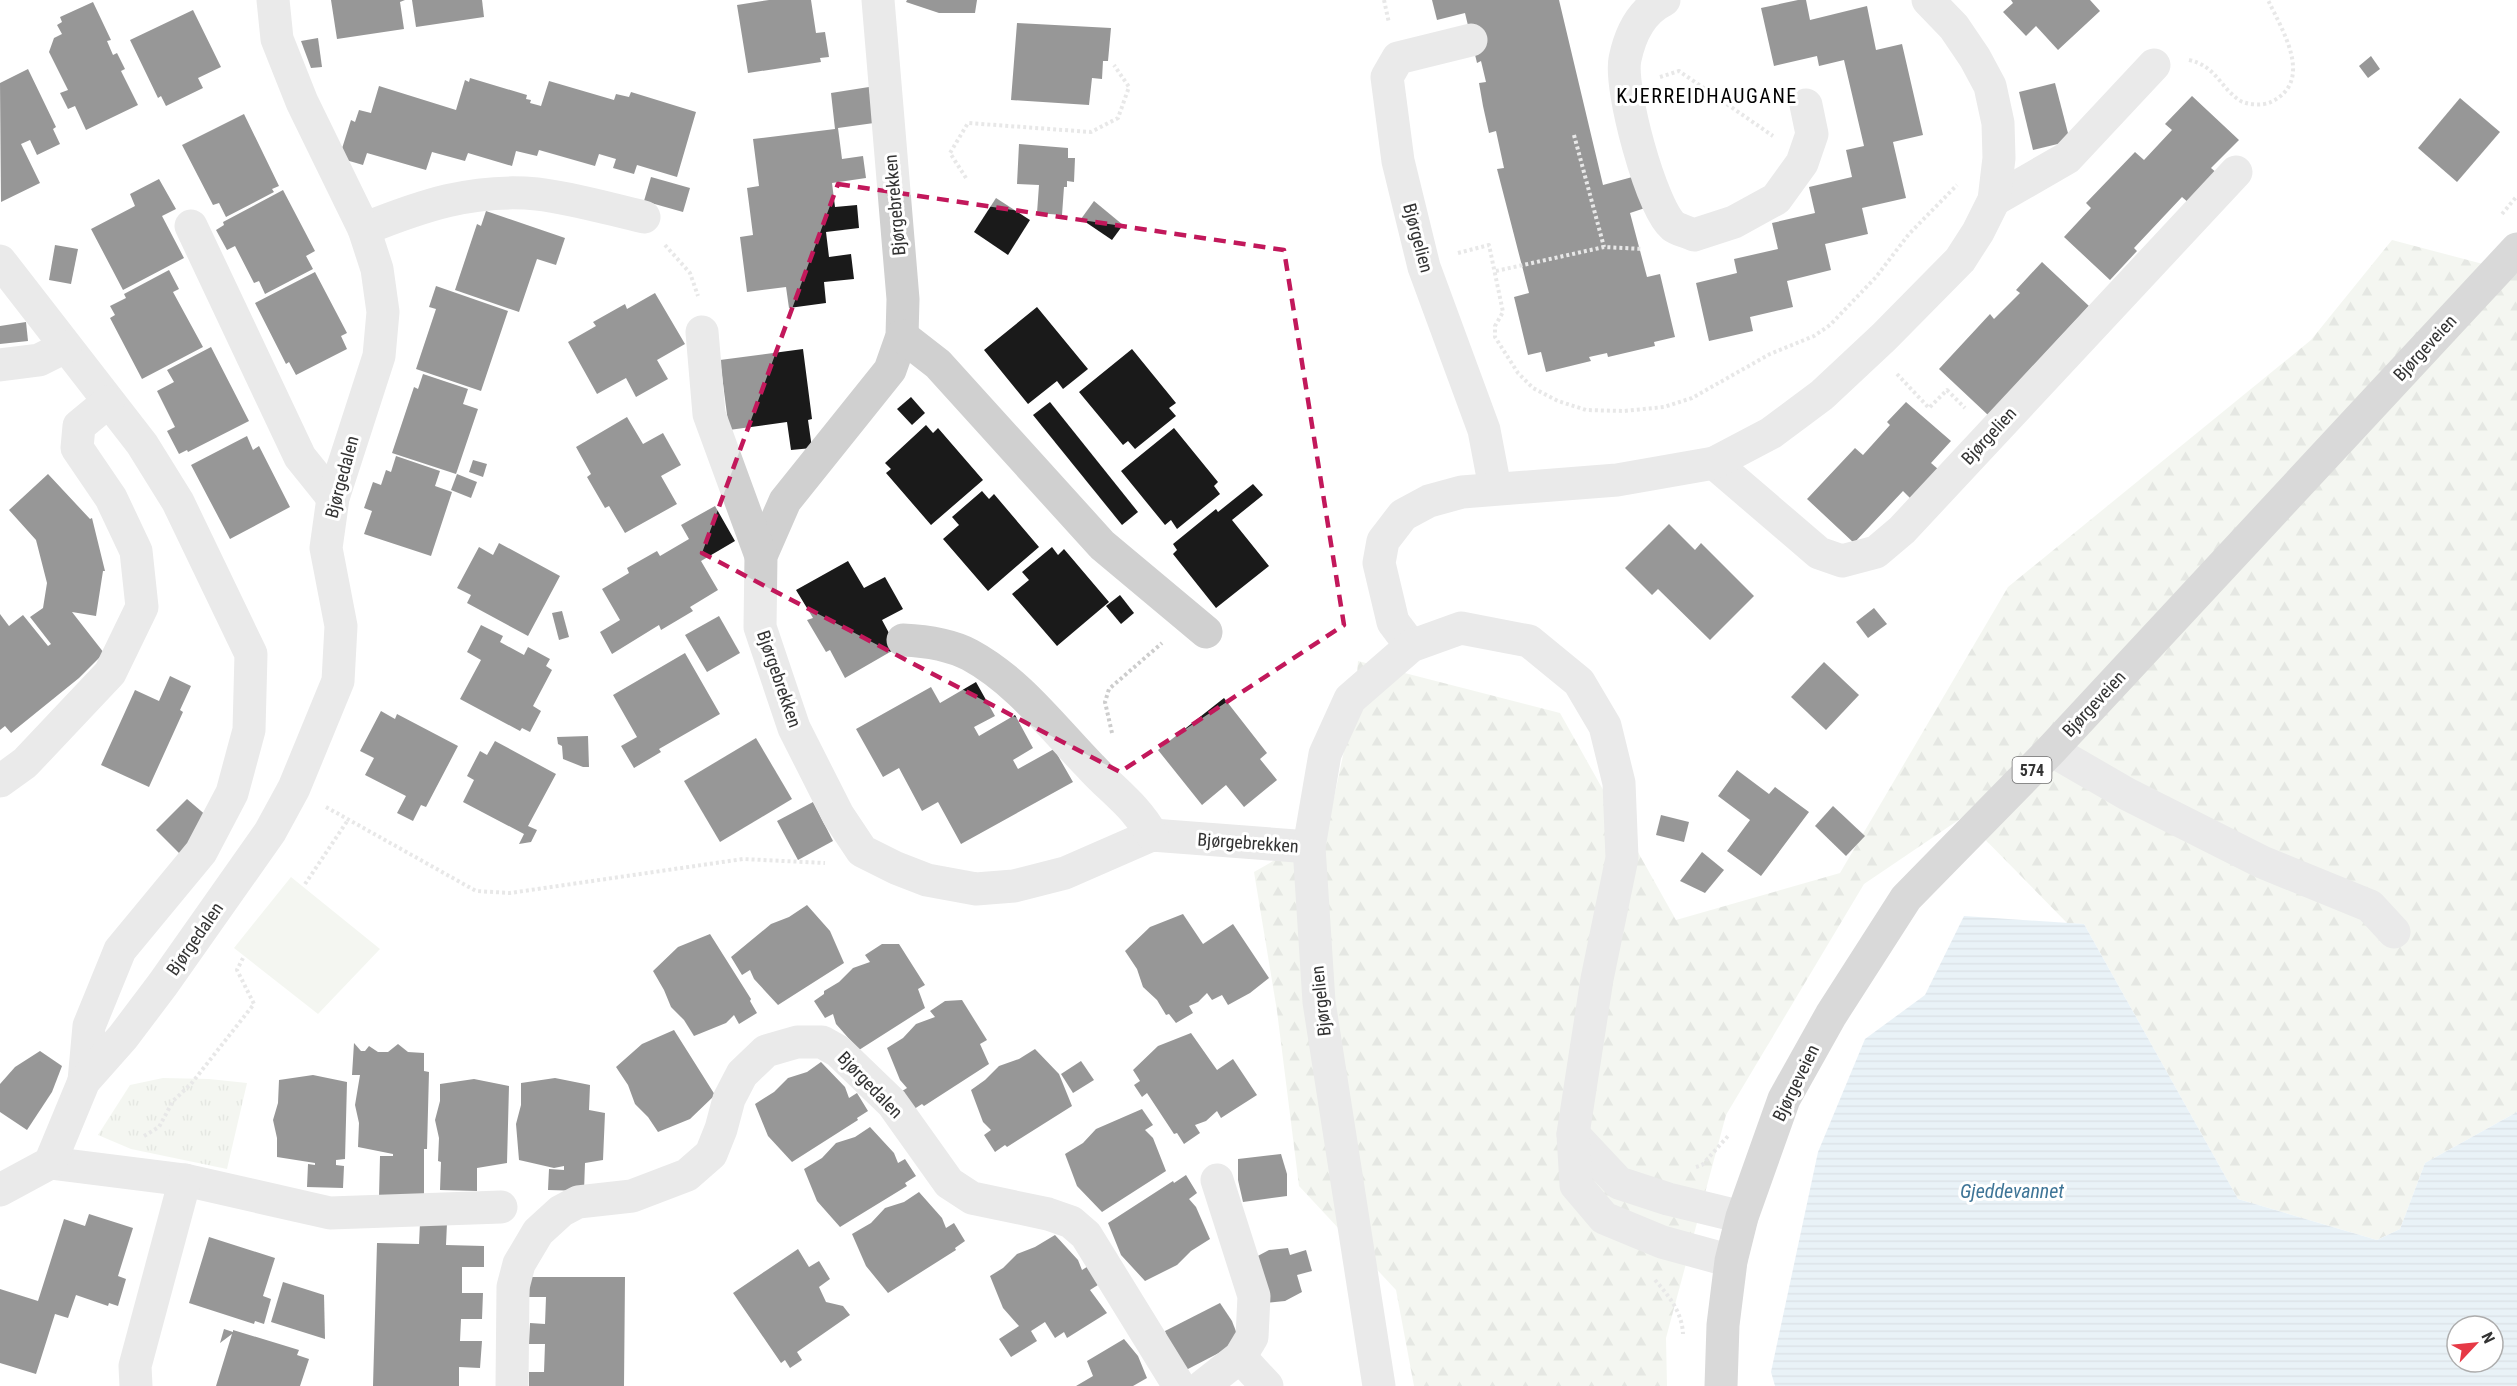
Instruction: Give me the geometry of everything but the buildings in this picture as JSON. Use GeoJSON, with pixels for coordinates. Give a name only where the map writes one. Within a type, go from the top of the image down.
{"type":"FeatureCollection","features":[{"type":"Feature","properties":{"kind":"main road","name":"Bjørgeveien"},"geometry":{"type":"LineString","coordinates":[[1721,1386],[1723,1325],[1731,1261],[1742,1217],[1784,1098],[1831,1015],[1906,898],[2051,750],[2517,249]]}},
{"type":"Feature","properties":{"kind":"street","name":"Bjørgedalen"},"geometry":{"type":"LineString","coordinates":[[84,1081],[123,1037],[163,984],[270,832],[294,788],[338,681],[341,626],[326,548],[333,498],[379,356],[383,312],[377,269],[364,229],[302,102],[277,39],[273,0]]}},
{"type":"Feature","properties":{"kind":"street","name":"Bjørgebrekken"},"geometry":{"type":"LineString","coordinates":[[878,0],[903,299],[902,336],[890,370],[785,501],[761,556],[760,627],[794,728],[838,815],[862,851],[927,880],[976,889],[1014,886],[1065,873],[1152,835],[1309,848]]}},
{"type":"Feature","properties":{"kind":"street"},"geometry":{"type":"LineString","coordinates":[[1664,0],[1643,16],[1633,31],[1624,61],[1633,126],[1652,190],[1673,226],[1694,235],[1734,222],[1776,199],[1802,163],[1812,134],[1806,105]]}},
{"type":"Feature","properties":{"kind":"street"},"geometry":{"type":"LineString","coordinates":[[1411,646],[1393,622],[1379,563],[1383,541],[1403,515],[1429,501],[1462,492],[1617,480],[1714,462],[1771,433],[1822,395],[1884,337],[1960,260],[1978,232],[1994,200],[1999,158],[1998,123],[1990,86],[1975,58],[1954,27],[1928,0]]}},
{"type":"Feature","properties":{"kind":"street","name":"Bjørgelien"},"geometry":{"type":"LineString","coordinates":[[1471,40],[1398,58],[1387,77],[1398,161],[1424,267],[1484,430],[1495,488]]}},
{"type":"Feature","properties":{"kind":"street"},"geometry":{"type":"LineString","coordinates":[[1994,200],[2067,158],[2154,65]]}},
{"type":"Feature","properties":{"kind":"street","name":"Bjørgelien"},"geometry":{"type":"LineString","coordinates":[[1714,462],[1819,553],[1842,561],[1876,552],[1902,530],[2236,172]]}},
{"type":"Feature","properties":{"kind":"street"},"geometry":{"type":"LineString","coordinates":[[364,229],[418,207],[470,195],[537,194],[644,217]]}},
{"type":"Feature","properties":{"kind":"street"},"geometry":{"type":"LineString","coordinates":[[191,226],[300,457],[333,498]]}},
{"type":"Feature","properties":{"kind":"street","name":"Bjørgedalen"},"geometry":{"type":"LineString","coordinates":[[0,261],[64,347],[142,444],[178,502],[251,654],[249,730],[232,793],[201,852],[120,950],[89,1026],[84,1081],[50,1163]]}},
{"type":"Feature","properties":{"kind":"street"},"geometry":{"type":"LineString","coordinates":[[702,332],[709,414],[761,556]]}},
{"type":"Feature","properties":{"kind":"street"},"geometry":{"type":"LineString","coordinates":[[902,336],[938,364],[1102,545],[1206,632]]}},
{"type":"Feature","properties":{"kind":"street"},"geometry":{"type":"LineString","coordinates":[[0,365],[39,360],[64,347]]}},
{"type":"Feature","properties":{"kind":"street"},"geometry":{"type":"LineString","coordinates":[[0,781],[25,763],[110,673],[142,607],[136,551],[111,498],[77,448],[79,426],[108,402]]}},
{"type":"Feature","properties":{"kind":"street","name":"Bjørgelien"},"geometry":{"type":"LineString","coordinates":[[1379,1386],[1319,1002],[1309,848],[1324,754],[1350,699],[1411,646],[1461,628],[1529,641],[1579,682],[1605,726],[1619,783],[1622,858],[1597,979],[1573,1134],[1576,1185],[1604,1218],[1662,1242],[1731,1261]]}},
{"type":"Feature","properties":{"kind":"street"},"geometry":{"type":"LineString","coordinates":[[903,640],[930,642],[969,654],[1006,678],[1094,770],[1142,816],[1152,835]]}},
{"type":"Feature","properties":{"kind":"street"},"geometry":{"type":"LineString","coordinates":[[2051,750],[2127,794],[2262,862],[2370,906],[2394,932]]}},
{"type":"Feature","properties":{"kind":"street","name":"Bjørgedalen"},"geometry":{"type":"LineString","coordinates":[[512,1386],[513,1287],[519,1264],[538,1232],[561,1211],[578,1202],[632,1196],[687,1175],[711,1154],[729,1099],[742,1074],[766,1051],[797,1042],[822,1042],[838,1051],[892,1103],[950,1183],[972,1198],[1048,1214],[1071,1222],[1086,1235],[1179,1386]]}},
{"type":"Feature","properties":{"kind":"street"},"geometry":{"type":"LineString","coordinates":[[1573,1134],[1619,1183],[1668,1199],[1742,1217]]}},
{"type":"Feature","properties":{"kind":"street"},"geometry":{"type":"LineString","coordinates":[[0,1190],[50,1163],[185,1180],[330,1213],[501,1207]]}},
{"type":"Feature","properties":{"kind":"street"},"geometry":{"type":"LineString","coordinates":[[136,1386],[135,1366],[185,1180]]}},
{"type":"Feature","properties":{"kind":"street"},"geometry":{"type":"LineString","coordinates":[[1203,1386],[1240,1357],[1252,1337],[1254,1296],[1217,1180]]}},
{"type":"Feature","properties":{"kind":"street"},"geometry":{"type":"LineString","coordinates":[[1240,1357],[1267,1386]]}},
{"type":"Feature","properties":{"kind":"path"},"geometry":{"type":"LineString","coordinates":[[2154,65],[2182,58],[2200,62],[2217,75],[2240,101],[2255,104],[2270,103],[2288,87],[2294,65],[2291,49],[2268,0]]}},
{"type":"Feature","properties":{"kind":"path"},"geometry":{"type":"LineString","coordinates":[[966,178],[950,153],[968,123],[1091,132],[1118,118],[1129,87],[1114,65]]}},
{"type":"Feature","properties":{"kind":"path"},"geometry":{"type":"LineString","coordinates":[[1626,86],[1679,71],[1782,143],[1802,163]]}},
{"type":"Feature","properties":{"kind":"path"},"geometry":{"type":"LineString","coordinates":[[1574,135],[1604,247]]}},
{"type":"Feature","properties":{"kind":"path"},"geometry":{"type":"LineString","coordinates":[[1464,251],[1489,245],[1503,312],[1495,326],[1495,337],[1518,374],[1533,388],[1558,401],[1586,410],[1624,411],[1664,407],[1692,398],[1770,354],[1814,336],[1830,325],[1876,277],[1909,234],[1953,189]]}},
{"type":"Feature","properties":{"kind":"path"},"geometry":{"type":"LineString","coordinates":[[644,217],[653,234],[676,255],[690,273],[701,307],[702,332]]}},
{"type":"Feature","properties":{"kind":"path"},"geometry":{"type":"LineString","coordinates":[[1496,271],[1604,247],[1644,249]]}},
{"type":"Feature","properties":{"kind":"path"},"geometry":{"type":"LineString","coordinates":[[1894,371],[1929,408],[1947,390],[1961,404]]}},
{"type":"Feature","properties":{"kind":"path"},"geometry":{"type":"LineString","coordinates":[[1114,739],[1105,702],[1109,689],[1162,643]]}},
{"type":"Feature","properties":{"kind":"path"},"geometry":{"type":"LineString","coordinates":[[294,788],[476,891],[510,893],[743,859],[829,863],[862,851]]}},
{"type":"Feature","properties":{"kind":"path"},"geometry":{"type":"LineString","coordinates":[[305,884],[348,820]]}},
{"type":"Feature","properties":{"kind":"path"},"geometry":{"type":"LineString","coordinates":[[121,1172],[126,1147],[159,1127],[173,1101],[191,1084],[254,1004],[237,970],[244,956]]}},
{"type":"Feature","properties":{"kind":"highlighted area"},"geometry":{"type":"Polygon","coordinates":[[[838,184],[1284,250],[1344,625],[1120,772],[702,553],[838,184]]]}},
{"type":"Feature","properties":{"kind":"green space"},"geometry":{"type":"Polygon","coordinates":[[[2392,240],[2517,273],[2517,1112],[2425,1163],[2400,1229],[2377,1240],[2238,1199],[2084,924],[2067,923],[1963,817],[1864,884],[1726,1115],[1666,1338],[1667,1386],[1414,1386],[1396,1290],[1299,1186],[1277,1011],[1254,872],[1327,830],[1355,700],[1358,661],[1560,713],[1676,920],[1840,873],[2008,587],[2311,340],[2392,240]]]}},
{"type":"Feature","properties":{"kind":"green space"},"geometry":{"type":"Polygon","coordinates":[[[291,877],[380,949],[318,1014],[234,948],[291,877]]]}},
{"type":"Feature","properties":{"kind":"green space"},"geometry":{"type":"Polygon","coordinates":[[[163,1078],[247,1083],[227,1169],[131,1149],[98,1135],[130,1085],[163,1078]]]}},
{"type":"Feature","properties":{"kind":"water","name":"Gjeddevannet"},"geometry":{"type":"Polygon","coordinates":[[[1964,916],[2084,924],[2238,1199],[2377,1240],[2400,1229],[2425,1163],[2517,1112],[2517,1386],[1775,1386],[1771,1372],[1818,1152],[1865,1039],[1925,995],[1964,916]]]}},
{"type":"Feature","properties":{"kind":"district","name":"KJERREIDHAUGANE"},"geometry":{"type":"Point","coordinates":[1707,96]}}]}
